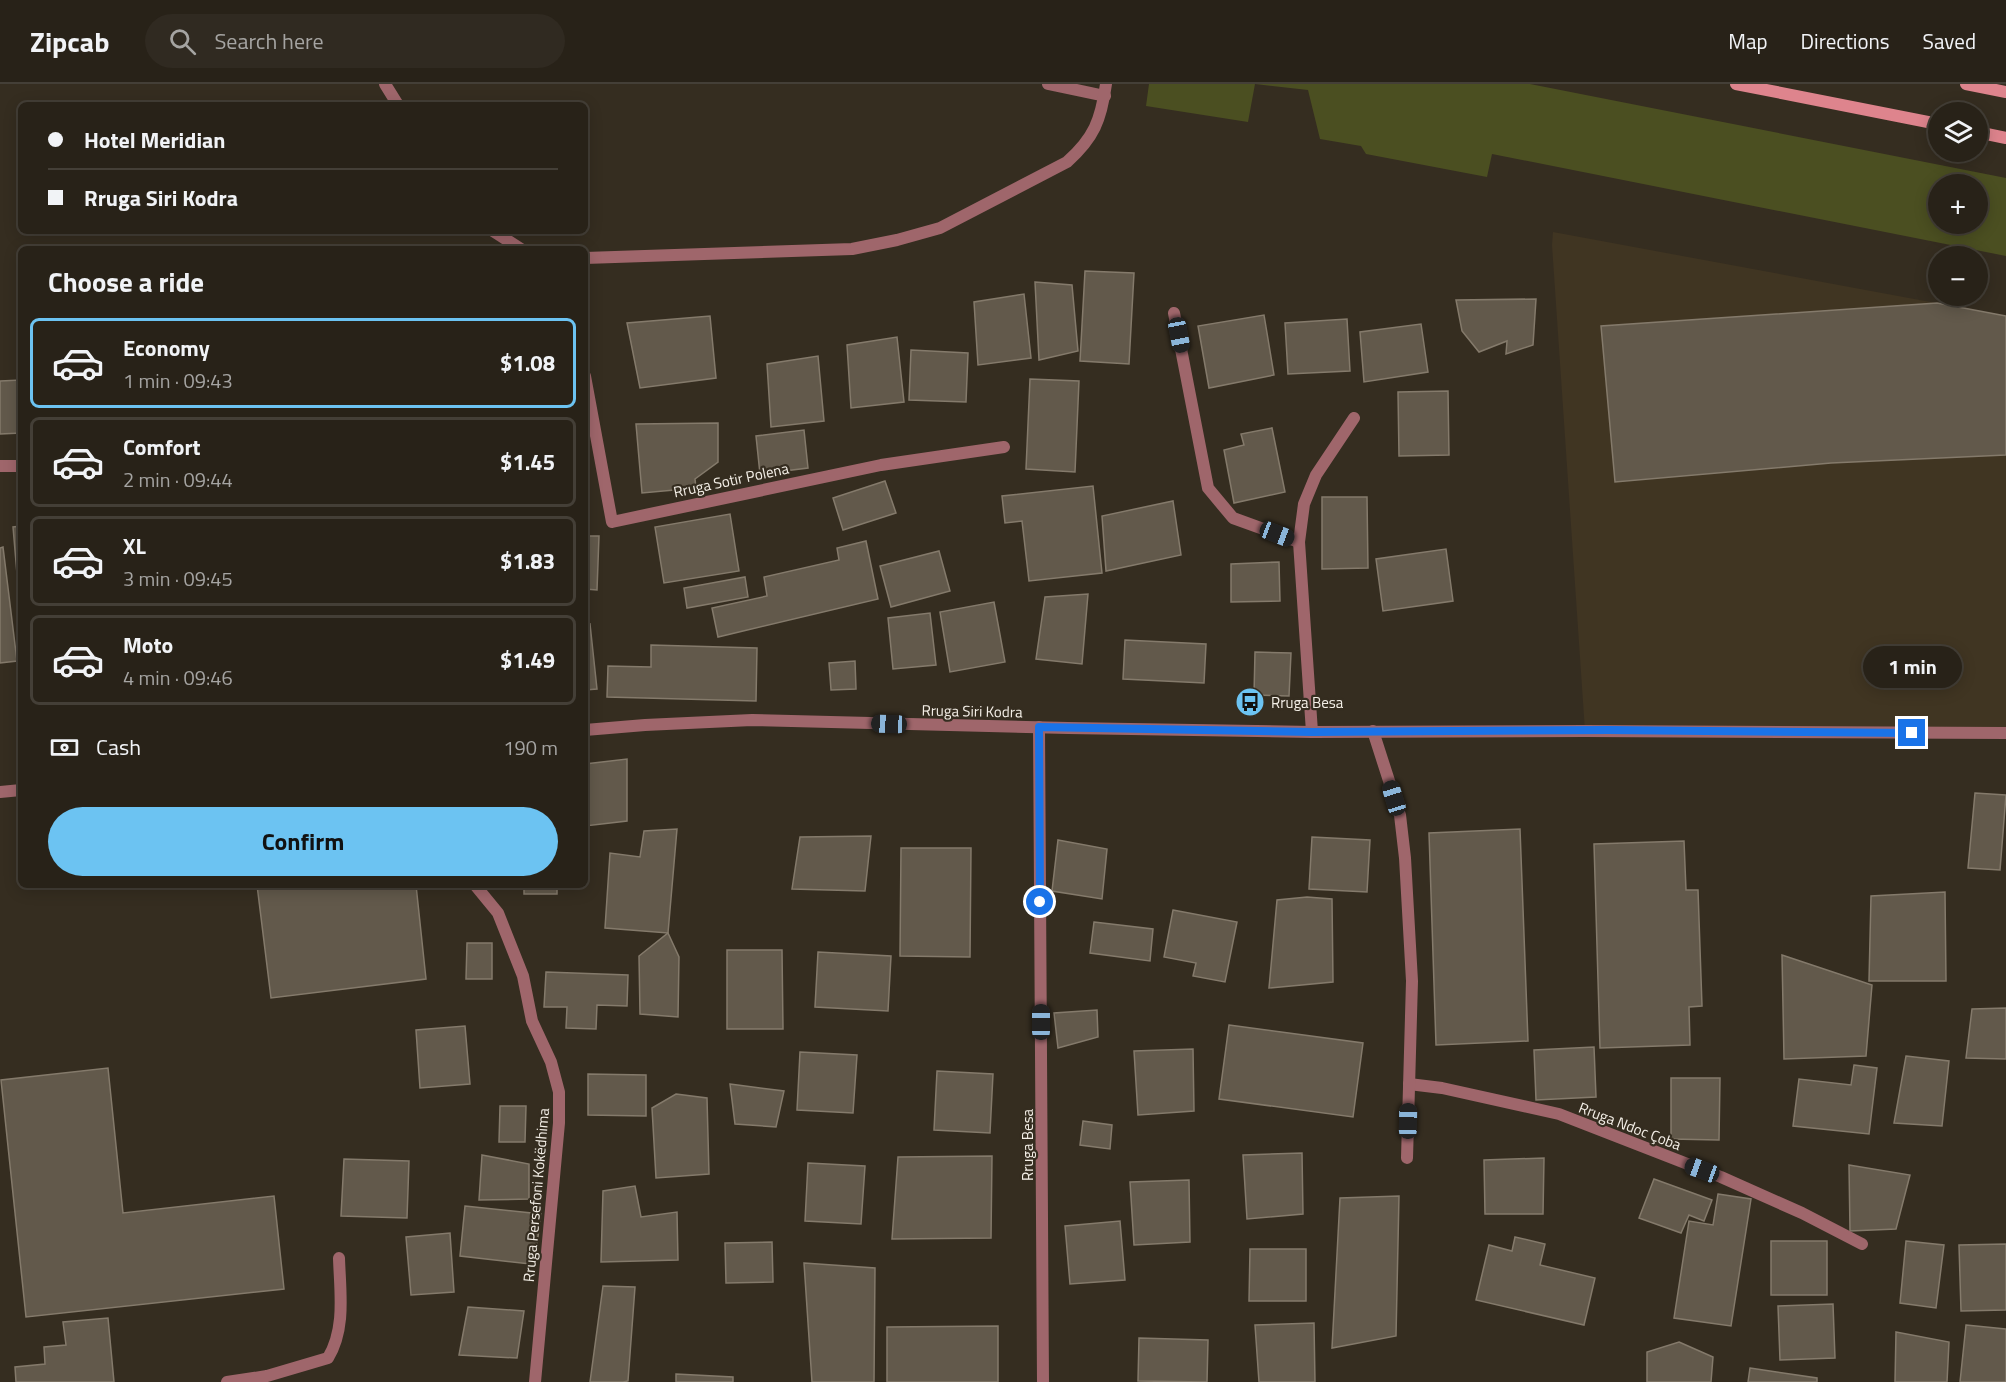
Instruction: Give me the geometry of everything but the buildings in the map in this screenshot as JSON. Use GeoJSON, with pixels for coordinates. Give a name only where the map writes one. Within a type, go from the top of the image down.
{"type":"FeatureCollection","features":[{"type":"Feature","properties":{"kind":"main road"},"geometry":{"type":"LineString","coordinates":[[1736,84],[1928,122]]}},
{"type":"Feature","properties":{"kind":"main road"},"geometry":{"type":"LineString","coordinates":[[1966,84],[2006,92]]}},
{"type":"Feature","properties":{"kind":"main road"},"geometry":{"type":"LineString","coordinates":[[1988,134],[2006,138]]}},
{"type":"Feature","properties":{"kind":"street"},"geometry":{"type":"LineString","coordinates":[[386,84],[396,102]]}},
{"type":"Feature","properties":{"kind":"street"},"geometry":{"type":"LineString","coordinates":[[588,258],[852,249],[940,228],[1067,162],[1084,147],[1099,121],[1105,90],[1048,84]]}},
{"type":"Feature","properties":{"kind":"street"},"geometry":{"type":"LineString","coordinates":[[498,234],[516,246]]}},
{"type":"Feature","properties":{"kind":"street"},"geometry":{"type":"LineString","coordinates":[[1174,314],[1208,488],[1233,518],[1299,542]]}},
{"type":"Feature","properties":{"kind":"street","name":"Rruga Sotir Polena"},"geometry":{"type":"LineString","coordinates":[[588,392],[612,522],[870,467],[1004,447]]}},
{"type":"Feature","properties":{"kind":"street"},"geometry":{"type":"LineString","coordinates":[[1312,732],[1299,542],[1304,504],[1317,475],[1354,418]]}},
{"type":"Feature","properties":{"kind":"street"},"geometry":{"type":"LineString","coordinates":[[0,466],[18,466]]}},
{"type":"Feature","properties":{"kind":"street","name":"Rruga Siri Kodra"},"geometry":{"type":"LineString","coordinates":[[588,730],[752,720],[1312,732],[2006,734]]}},
{"type":"Feature","properties":{"kind":"street","name":"Rruga Besa"},"geometry":{"type":"LineString","coordinates":[[1039,727],[1043,1382]]}},
{"type":"Feature","properties":{"kind":"street"},"geometry":{"type":"LineString","coordinates":[[1373,731],[1400,815],[1405,858],[1412,981],[1407,1158]]}},
{"type":"Feature","properties":{"kind":"street"},"geometry":{"type":"LineString","coordinates":[[0,792],[18,790]]}},
{"type":"Feature","properties":{"kind":"street","name":"Rruga Persefoni Kokëdhima"},"geometry":{"type":"LineString","coordinates":[[477,888],[498,913],[509,940],[523,976],[532,1021],[550,1062],[559,1092],[559,1123],[535,1382]]}},
{"type":"Feature","properties":{"kind":"street","name":"Rruga Ndoc Çoba"},"geometry":{"type":"LineString","coordinates":[[1409,1084],[1442,1088],[1559,1114],[1721,1177],[1802,1213],[1862,1244]]}},
{"type":"Feature","properties":{"kind":"street"},"geometry":{"type":"LineString","coordinates":[[227,1382],[267,1376],[328,1358],[336,1345],[340,1323],[339,1258]]}},
{"type":"Feature","properties":{"kind":"shaded area"},"geometry":{"type":"Polygon","coordinates":[[[1553,232],[1928,302],[1928,306],[1952,306],[2006,316],[2006,733],[1585,731],[1552,245],[1553,232]]]}},
{"type":"Feature","properties":{"kind":"green space"},"geometry":{"type":"Polygon","coordinates":[[[1149,84],[1255,84],[1248,122],[1146,106],[1149,84]]]}},
{"type":"Feature","properties":{"kind":"green space"},"geometry":{"type":"Polygon","coordinates":[[[1255,84],[1530,84],[1986,174],[1928,174],[1928,234],[1988,234],[1988,174],[2006,178],[2006,256],[1988,252],[1988,246],[1956,246],[1492,154],[1487,177],[1366,154],[1361,146],[1320,139],[1308,90],[1255,84]]]}},
{"type":"Feature","properties":{"kind":"place","name":"Rruga Besa"},"geometry":{"type":"Point","coordinates":[1250,702]}},
{"type":"Feature","properties":{"kind":"route"},"geometry":{"type":"LineString","coordinates":[[1040,902],[1039,727],[1312,732],[1608,730],[1912,733]]}}]}
